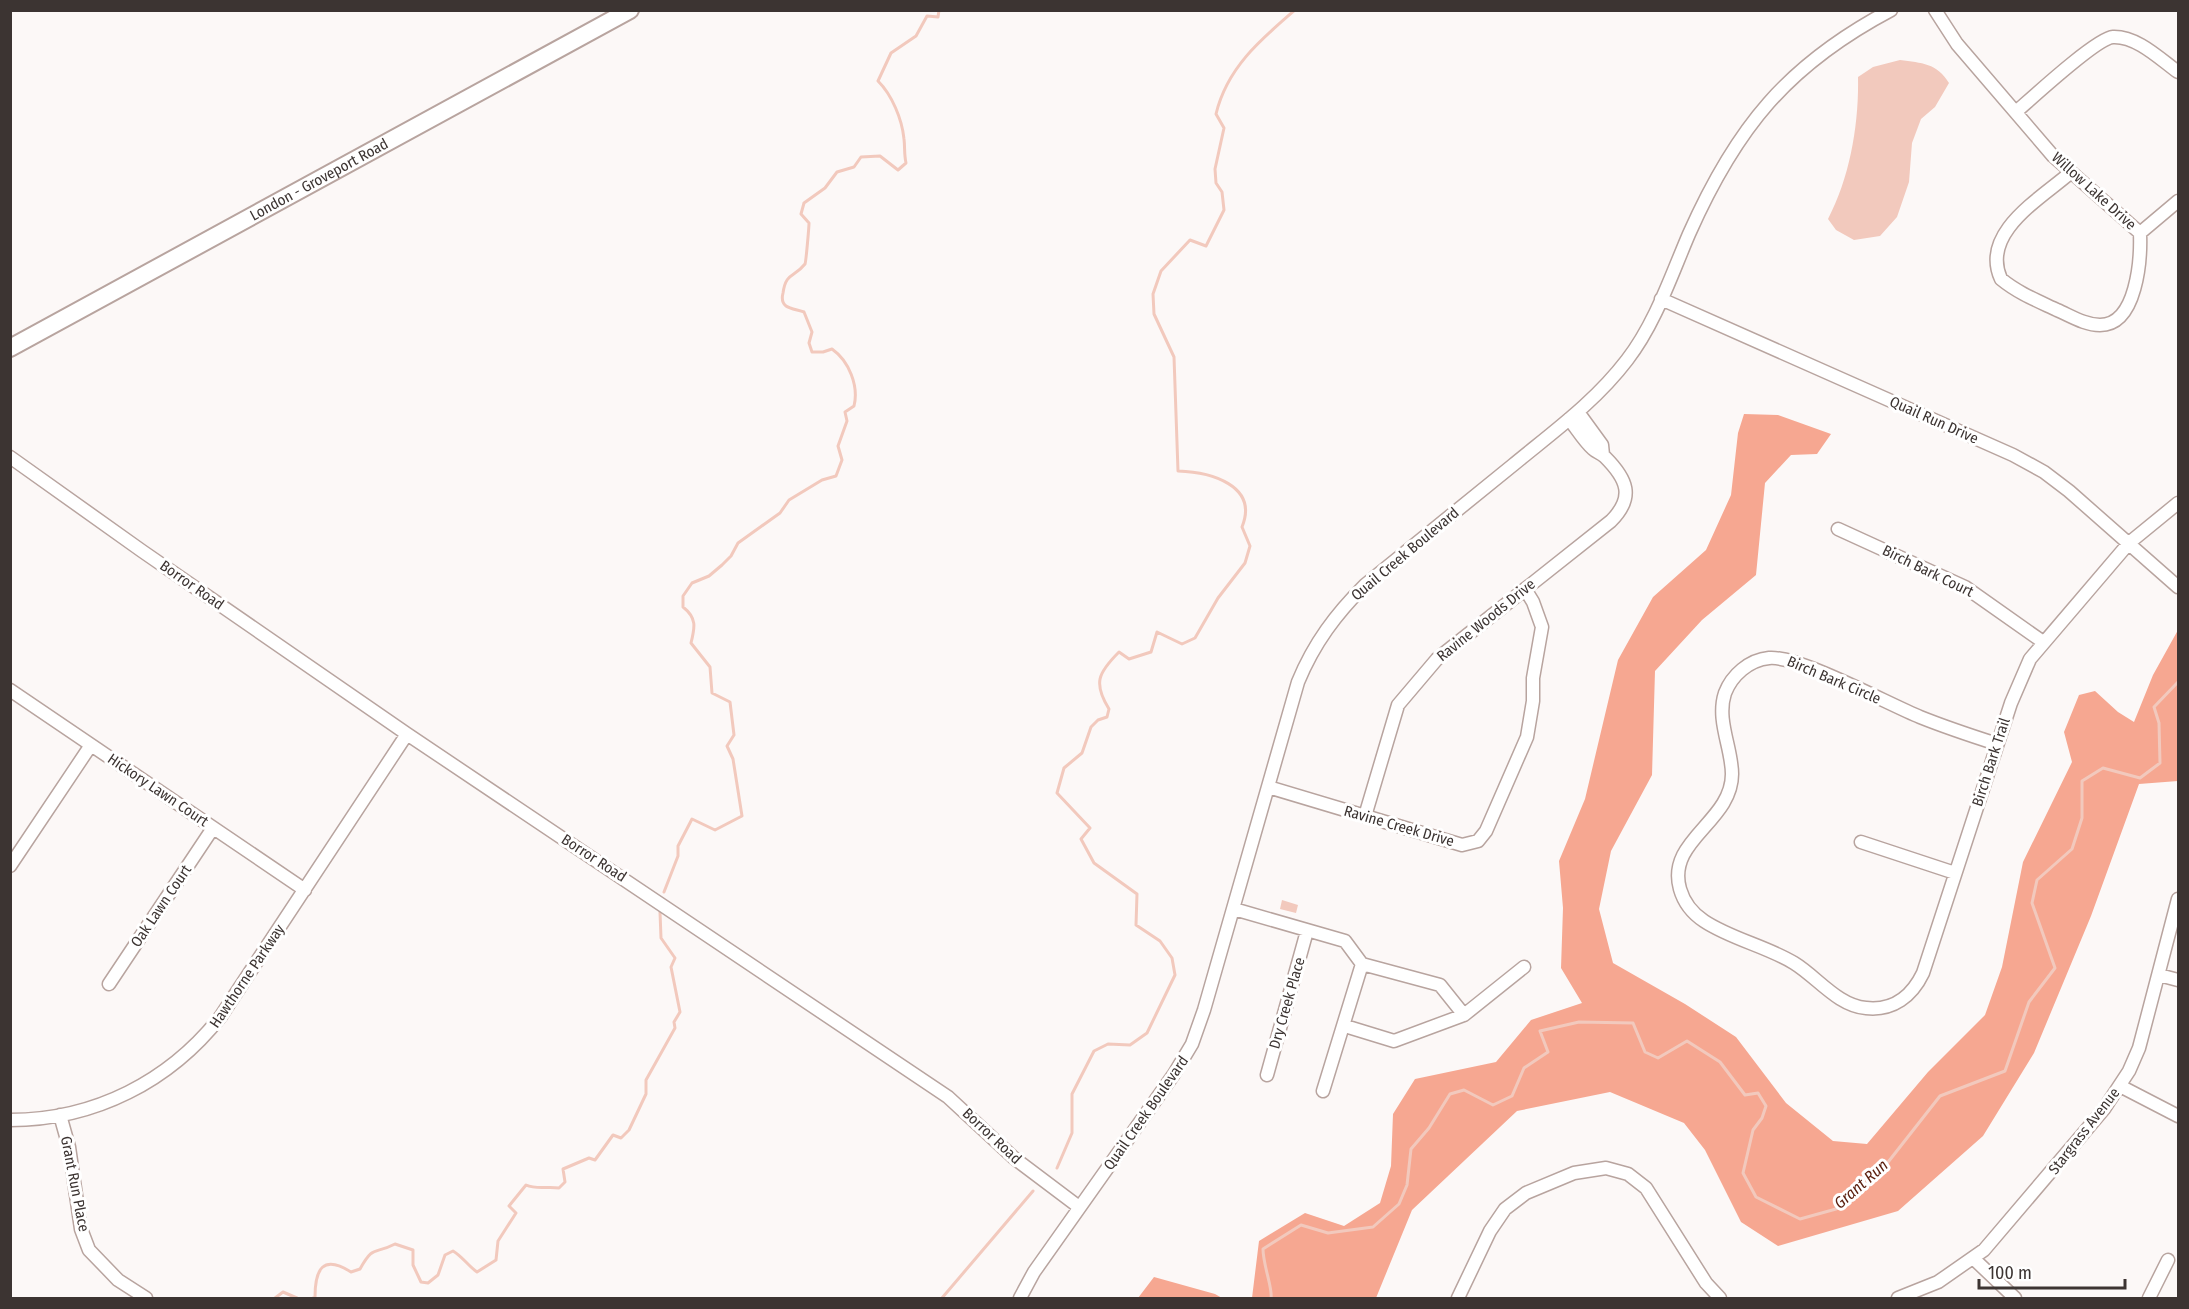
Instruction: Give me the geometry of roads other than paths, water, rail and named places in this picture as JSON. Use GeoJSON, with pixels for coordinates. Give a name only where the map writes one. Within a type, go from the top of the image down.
{"type":"FeatureCollection","features":[{"type":"Feature","properties":{"kind":"main road","name":"London - Groveport Road"},"geometry":{"type":"LineString","coordinates":[[10,348],[630,10]]}},
{"type":"Feature","properties":{"kind":"street","name":"Quail Creek Boulevard"},"geometry":{"type":"LineString","coordinates":[[1079,1206],[1174,1074],[1192,1044],[1306,663],[1320,637],[1341,609],[1365,585],[1596,396],[1629,357],[1661,299],[1727,157],[1747,127],[1782,88],[1822,52],[1891,10]]}},
{"type":"Feature","properties":{"kind":"street","name":"Willow Lake Drive"},"geometry":{"type":"LineString","coordinates":[[1935,10],[1957,44],[2070,173],[2140,233],[2178,201]]}},
{"type":"Feature","properties":{"kind":"street"},"geometry":{"type":"LineString","coordinates":[[2017,111],[2073,64],[2112,37],[2132,41],[2178,72]]}},
{"type":"Feature","properties":{"kind":"street"},"geometry":{"type":"LineString","coordinates":[[2070,173],[2007,229],[1995,256],[2001,279],[2030,298],[2091,324],[2103,325],[2115,322],[2122,314],[2139,271],[2140,233]]}},
{"type":"Feature","properties":{"kind":"street","name":"Quail Run Drive"},"geometry":{"type":"LineString","coordinates":[[1661,299],[2013,455],[2044,472],[2069,491],[2178,587]]}},
{"type":"Feature","properties":{"kind":"street","name":"Ravine Woods Drive"},"geometry":{"type":"LineString","coordinates":[[1365,816],[1398,705],[1406,693],[1437,659],[1621,511],[1625,502],[1625,486],[1604,455],[1594,450],[1573,416]]}},
{"type":"Feature","properties":{"kind":"street","name":"Borror Road"},"geometry":{"type":"LineString","coordinates":[[10,457],[408,734],[948,1097],[1014,1158],[1079,1206]]}},
{"type":"Feature","properties":{"kind":"street","name":"Birch Bark Trail"},"geometry":{"type":"LineString","coordinates":[[1836,995],[1858,1007],[1883,1008],[1908,996],[1917,985],[1923,973],[2019,681],[2043,642],[2129,543],[2178,503]]}},
{"type":"Feature","properties":{"kind":"street","name":"Birch Bark Court"},"geometry":{"type":"LineString","coordinates":[[1838,529],[1958,583],[2043,642]]}},
{"type":"Feature","properties":{"kind":"street","name":"Ravine Creek Drive"},"geometry":{"type":"LineString","coordinates":[[1268,787],[1462,844],[1470,845],[1478,840],[1486,831],[1527,737],[1533,701],[1533,678],[1542,627],[1533,602],[1525,589]]}},
{"type":"Feature","properties":{"kind":"street","name":"Birch Bark Circle"},"geometry":{"type":"LineString","coordinates":[[1836,995],[1797,964],[1774,951],[1704,921],[1692,912],[1679,887],[1681,858],[1697,834],[1714,819],[1730,790],[1732,775],[1723,707],[1725,694],[1732,681],[1741,670],[1754,662],[1767,658],[1783,658],[1921,717],[1997,744]]}},
{"type":"Feature","properties":{"kind":"street","name":"Hickory Lawn Court"},"geometry":{"type":"LineString","coordinates":[[10,690],[305,890]]}},
{"type":"Feature","properties":{"kind":"street","name":"Hawthorne Parkway"},"geometry":{"type":"LineString","coordinates":[[10,1120],[60,1115],[106,1104],[169,1069],[194,1047],[222,1016],[408,734]]}},
{"type":"Feature","properties":{"kind":"street"},"geometry":{"type":"LineString","coordinates":[[10,866],[91,745]]}},
{"type":"Feature","properties":{"kind":"street","name":"Oak Lawn Court"},"geometry":{"type":"LineString","coordinates":[[109,984],[213,828]]}},
{"type":"Feature","properties":{"kind":"street"},"geometry":{"type":"LineString","coordinates":[[1861,842],[1955,873]]}},
{"type":"Feature","properties":{"kind":"street","name":"Stargrass Avenue"},"geometry":{"type":"LineString","coordinates":[[1898,1299],[1938,1282],[1974,1259],[2060,1162],[2120,1086],[2139,1048],[2178,899]]}},
{"type":"Feature","properties":{"kind":"street"},"geometry":{"type":"LineString","coordinates":[[1234,909],[1345,941],[1362,964],[1440,985],[1464,1015]]}},
{"type":"Feature","properties":{"kind":"street","name":"Dry Creek Place"},"geometry":{"type":"LineString","coordinates":[[1267,1075],[1307,931]]}},
{"type":"Feature","properties":{"kind":"street"},"geometry":{"type":"LineString","coordinates":[[1323,1091],[1345,1026],[1362,964]]}},
{"type":"Feature","properties":{"kind":"street"},"geometry":{"type":"LineString","coordinates":[[1345,1026],[1394,1041],[1464,1015],[1524,967]]}},
{"type":"Feature","properties":{"kind":"street"},"geometry":{"type":"LineString","coordinates":[[2159,975],[2178,980]]}},
{"type":"Feature","properties":{"kind":"street"},"geometry":{"type":"LineString","coordinates":[[2120,1086],[2178,1116]]}},
{"type":"Feature","properties":{"kind":"street","name":"Grant Run Place"},"geometry":{"type":"LineString","coordinates":[[60,1115],[69,1148],[81,1229],[89,1250],[118,1280],[146,1299]]}},
{"type":"Feature","properties":{"kind":"street"},"geometry":{"type":"LineString","coordinates":[[1458,1299],[1490,1231],[1506,1209],[1526,1193],[1564,1176],[1606,1168],[1628,1174],[1647,1188],[1706,1283],[1720,1299]]}},
{"type":"Feature","properties":{"kind":"street"},"geometry":{"type":"LineString","coordinates":[[1020,1299],[1034,1272],[1079,1206]]}},
{"type":"Feature","properties":{"kind":"street"},"geometry":{"type":"LineString","coordinates":[[1974,1259],[2015,1299]]}},
{"type":"Feature","properties":{"kind":"street"},"geometry":{"type":"LineString","coordinates":[[2149,1299],[2168,1260]]}},
{"type":"Feature","properties":{"kind":"waterway"},"geometry":{"type":"LineString","coordinates":[[664,892],[678,856],[678,846],[692,819],[715,830],[742,816],[733,759],[727,746],[734,735],[730,702],[712,693],[710,667],[691,643],[694,623],[691,615],[683,607],[683,596],[692,583],[709,576],[722,565],[731,556],[738,543],[780,513],[789,500],[822,480],[836,476],[842,460],[838,446],[847,421],[845,412],[854,406],[854,382],[848,367],[832,349],[812,352],[809,343],[812,332],[804,312],[788,307],[783,302],[784,286],[788,278],[805,264],[809,223],[801,214],[804,203],[825,188],[837,172],[854,167],[861,157],[880,156],[898,170],[906,163],[899,116],[888,93],[878,81],[891,53],[916,36],[927,16],[938,17],[939,10]]}},
{"type":"Feature","properties":{"kind":"waterway"},"geometry":{"type":"LineString","coordinates":[[1057,1168],[1072,1133],[1072,1094],[1094,1051],[1108,1044],[1130,1045],[1147,1033],[1175,975],[1172,958],[1160,941],[1136,925],[1137,894],[1094,863],[1081,839],[1090,828],[1057,793],[1064,768],[1082,753],[1091,727],[1098,720],[1107,717],[1109,709],[1100,685],[1102,672],[1106,666],[1119,652],[1129,659],[1151,652],[1157,632],[1182,644],[1195,638],[1218,598],[1245,563],[1250,546],[1242,527],[1245,513],[1244,501],[1238,491],[1217,478],[1178,471],[1174,357],[1154,314],[1153,294],[1161,271],[1190,240],[1206,246],[1224,210],[1222,192],[1216,183],[1215,169],[1224,128],[1216,114],[1228,83],[1246,56],[1295,10]]}},
{"type":"Feature","properties":{"kind":"waterway","name":"Grant Run"},"geometry":{"type":"LineString","coordinates":[[1271,1298],[1263,1249],[1301,1225],[1328,1233],[1373,1227],[1399,1204],[1407,1185],[1411,1149],[1429,1128],[1450,1094],[1464,1090],[1493,1105],[1512,1096],[1524,1068],[1548,1052],[1540,1031],[1579,1022],[1633,1023],[1645,1052],[1658,1058],[1687,1041],[1720,1062],[1745,1095],[1758,1093],[1766,1106],[1762,1118],[1753,1130],[1743,1173],[1756,1197],[1800,1219],[1836,1209],[1885,1166],[1940,1096],[2005,1071],[2029,1002],[2055,968],[2032,903],[2037,880],[2072,849],[2082,818],[2082,781],[2103,768],[2140,778],[2160,763],[2159,723],[2154,707],[2178,682]]}},
{"type":"Feature","properties":{"kind":"waterway"},"geometry":{"type":"LineString","coordinates":[[313,1298],[322,1267],[334,1264],[351,1272],[360,1269],[368,1256],[375,1251],[395,1244],[413,1250],[413,1265],[421,1282],[428,1283],[438,1275],[445,1255],[453,1251],[477,1272],[496,1260],[498,1241],[516,1213],[509,1206],[526,1185],[559,1188],[565,1182],[563,1169],[589,1158],[595,1160],[613,1135],[621,1138],[629,1130],[646,1094],[646,1080],[675,1028],[674,1022],[680,1012],[671,967],[675,958],[661,938],[660,912]]}},
{"type":"Feature","properties":{"kind":"waterway"},"geometry":{"type":"LineString","coordinates":[[942,1298],[1033,1191]]}},
{"type":"Feature","properties":{"kind":"waterway"},"geometry":{"type":"LineString","coordinates":[[275,1298],[283,1292],[297,1298]]}}]}
